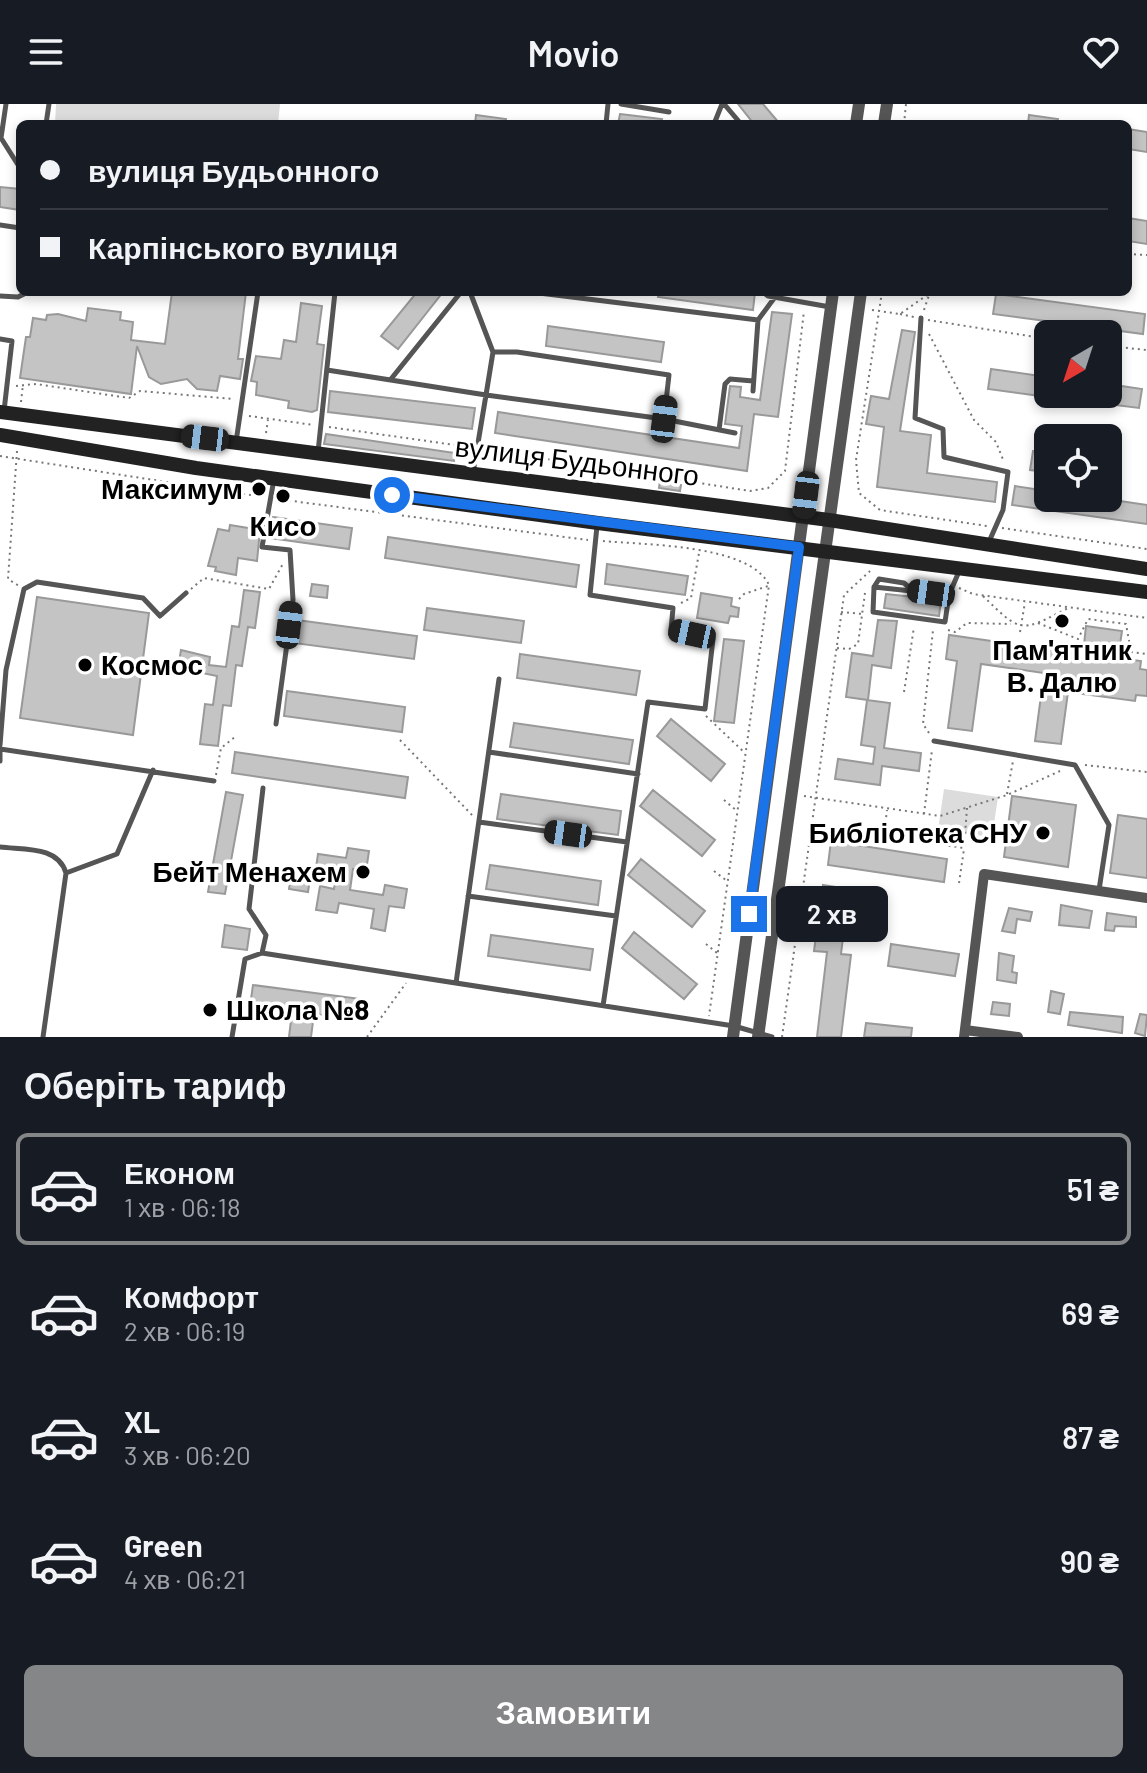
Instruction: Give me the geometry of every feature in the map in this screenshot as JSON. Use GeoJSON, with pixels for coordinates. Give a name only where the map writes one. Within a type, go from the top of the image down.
{"type":"FeatureCollection","features":[{"type":"Feature","properties":{"kind":"main road","name":"вулиця Будьонного"},"geometry":{"type":"LineString","coordinates":[[8,413],[829,520],[1147,569]]}},
{"type":"Feature","properties":{"kind":"main road","name":"вулиця Будьонного"},"geometry":{"type":"LineString","coordinates":[[0,435],[274,479],[1147,592]]}},
{"type":"Feature","properties":{"kind":"street"},"geometry":{"type":"LineString","coordinates":[[734,1032],[832,296]]}},
{"type":"Feature","properties":{"kind":"street"},"geometry":{"type":"LineString","coordinates":[[758,1034],[861,296]]}},
{"type":"Feature","properties":{"kind":"street"},"geometry":{"type":"LineString","coordinates":[[1018,1037],[965,1034],[984,874],[1147,898]]}},
{"type":"Feature","properties":{"kind":"lane"},"geometry":{"type":"LineString","coordinates":[[6,104],[0,138],[16,162]]}},
{"type":"Feature","properties":{"kind":"lane"},"geometry":{"type":"LineString","coordinates":[[621,104],[669,112]]}},
{"type":"Feature","properties":{"kind":"lane"},"geometry":{"type":"LineString","coordinates":[[723,104],[737,120]]}},
{"type":"Feature","properties":{"kind":"lane"},"geometry":{"type":"LineString","coordinates":[[0,296],[20,296]]}},
{"type":"Feature","properties":{"kind":"lane"},"geometry":{"type":"LineString","coordinates":[[236,443],[257,296]]}},
{"type":"Feature","properties":{"kind":"lane"},"geometry":{"type":"LineString","coordinates":[[318,453],[317,435],[321,426],[335,296]]}},
{"type":"Feature","properties":{"kind":"lane"},"geometry":{"type":"LineString","coordinates":[[391,379],[458,296]]}},
{"type":"Feature","properties":{"kind":"lane"},"geometry":{"type":"LineString","coordinates":[[472,296],[493,352],[473,474]]}},
{"type":"Feature","properties":{"kind":"lane"},"geometry":{"type":"LineString","coordinates":[[563,296],[758,320]]}},
{"type":"Feature","properties":{"kind":"lane"},"geometry":{"type":"LineString","coordinates":[[753,391],[758,320],[772,296]]}},
{"type":"Feature","properties":{"kind":"lane"},"geometry":{"type":"LineString","coordinates":[[777,296],[831,307]]}},
{"type":"Feature","properties":{"kind":"lane"},"geometry":{"type":"LineString","coordinates":[[921,318],[915,418],[943,429],[944,457],[1008,472],[1003,510],[988,546]]}},
{"type":"Feature","properties":{"kind":"lane"},"geometry":{"type":"LineString","coordinates":[[0,339],[12,341],[6,391],[8,413]]}},
{"type":"Feature","properties":{"kind":"lane"},"geometry":{"type":"LineString","coordinates":[[493,352],[517,352],[669,375],[664,419]]}},
{"type":"Feature","properties":{"kind":"lane"},"geometry":{"type":"LineString","coordinates":[[327,370],[664,419],[735,433]]}},
{"type":"Feature","properties":{"kind":"lane"},"geometry":{"type":"LineString","coordinates":[[719,430],[725,384],[730,379],[753,381]]}},
{"type":"Feature","properties":{"kind":"lane"},"geometry":{"type":"LineString","coordinates":[[274,479],[262,547],[290,550],[293,600],[276,724]]}},
{"type":"Feature","properties":{"kind":"lane"},"geometry":{"type":"LineString","coordinates":[[598,523],[590,595],[673,608],[671,630],[713,639],[705,709],[648,702],[603,1006]]}},
{"type":"Feature","properties":{"kind":"lane"},"geometry":{"type":"LineString","coordinates":[[949,595],[913,591],[904,583],[879,579],[874,587],[873,612],[945,622],[949,595],[960,568]]}},
{"type":"Feature","properties":{"kind":"lane"},"geometry":{"type":"LineString","coordinates":[[0,761],[6,670],[24,589],[37,582],[143,598],[160,616],[186,593]]}},
{"type":"Feature","properties":{"kind":"lane"},"geometry":{"type":"LineString","coordinates":[[456,983],[499,679]]}},
{"type":"Feature","properties":{"kind":"lane"},"geometry":{"type":"LineString","coordinates":[[934,741],[1075,765],[1109,825],[1099,891]]}},
{"type":"Feature","properties":{"kind":"lane"},"geometry":{"type":"LineString","coordinates":[[0,748],[214,781]]}},
{"type":"Feature","properties":{"kind":"lane"},"geometry":{"type":"LineString","coordinates":[[489,752],[638,774]]}},
{"type":"Feature","properties":{"kind":"lane"},"geometry":{"type":"LineString","coordinates":[[66,873],[117,854],[153,770]]}},
{"type":"Feature","properties":{"kind":"lane"},"geometry":{"type":"LineString","coordinates":[[262,953],[266,935],[249,909],[263,788]]}},
{"type":"Feature","properties":{"kind":"lane"},"geometry":{"type":"LineString","coordinates":[[479,822],[627,842]]}},
{"type":"Feature","properties":{"kind":"lane"},"geometry":{"type":"LineString","coordinates":[[0,847],[55,854],[62,861],[66,873],[43,1037]]}},
{"type":"Feature","properties":{"kind":"lane"},"geometry":{"type":"LineString","coordinates":[[468,896],[616,916]]}},
{"type":"Feature","properties":{"kind":"lane"},"geometry":{"type":"LineString","coordinates":[[232,1037],[245,959],[262,953],[709,1022],[734,1032],[772,1037]]}},
{"type":"Feature","properties":{"kind":"path"},"geometry":{"type":"LineString","coordinates":[[881,296],[856,460],[859,493],[880,510],[1147,549]]}},
{"type":"Feature","properties":{"kind":"path"},"geometry":{"type":"LineString","coordinates":[[900,314],[925,296]]}},
{"type":"Feature","properties":{"kind":"path"},"geometry":{"type":"LineString","coordinates":[[929,296],[921,318],[974,420],[996,442],[1008,472]]}},
{"type":"Feature","properties":{"kind":"path"},"geometry":{"type":"LineString","coordinates":[[240,414],[735,489],[768,488],[785,471],[805,303]]}},
{"type":"Feature","properties":{"kind":"path"},"geometry":{"type":"LineString","coordinates":[[859,309],[1034,337]]}},
{"type":"Feature","properties":{"kind":"path"},"geometry":{"type":"LineString","coordinates":[[1122,347],[1147,350]]}},
{"type":"Feature","properties":{"kind":"path"},"geometry":{"type":"LineString","coordinates":[[8,413],[23,383]]}},
{"type":"Feature","properties":{"kind":"path"},"geometry":{"type":"LineString","coordinates":[[6,391],[23,383],[129,398],[140,391],[243,400]]}},
{"type":"Feature","properties":{"kind":"path"},"geometry":{"type":"LineString","coordinates":[[265,446],[268,418]]}},
{"type":"Feature","properties":{"kind":"path"},"geometry":{"type":"LineString","coordinates":[[16,438],[18,459],[8,579],[24,589]]}},
{"type":"Feature","properties":{"kind":"path"},"geometry":{"type":"LineString","coordinates":[[0,456],[271,498],[700,552],[752,565],[769,585],[709,1022]]}},
{"type":"Feature","properties":{"kind":"path"},"geometry":{"type":"LineString","coordinates":[[186,593],[204,578],[269,589],[290,550]]}},
{"type":"Feature","properties":{"kind":"path"},"geometry":{"type":"LineString","coordinates":[[673,608],[691,598],[700,552]]}},
{"type":"Feature","properties":{"kind":"path"},"geometry":{"type":"LineString","coordinates":[[782,1037],[844,595],[872,569]]}},
{"type":"Feature","properties":{"kind":"path"},"geometry":{"type":"LineString","coordinates":[[836,648],[849,649],[858,644],[867,573]]}},
{"type":"Feature","properties":{"kind":"path"},"geometry":{"type":"LineString","coordinates":[[739,599],[744,594],[769,585]]}},
{"type":"Feature","properties":{"kind":"path"},"geometry":{"type":"LineString","coordinates":[[953,585],[983,596],[1147,618]]}},
{"type":"Feature","properties":{"kind":"path"},"geometry":{"type":"LineString","coordinates":[[983,596],[1011,624]]}},
{"type":"Feature","properties":{"kind":"path"},"geometry":{"type":"LineString","coordinates":[[1020,632],[1025,601]]}},
{"type":"Feature","properties":{"kind":"path"},"geometry":{"type":"LineString","coordinates":[[904,692],[909,639],[914,626],[955,632],[967,623],[1032,627],[1069,607]]}},
{"type":"Feature","properties":{"kind":"path"},"geometry":{"type":"LineString","coordinates":[[1038,623],[1078,639],[1088,619],[1126,624],[1131,652],[1147,654]]}},
{"type":"Feature","properties":{"kind":"path"},"geometry":{"type":"LineString","coordinates":[[924,814],[934,741],[923,724],[934,629]]}},
{"type":"Feature","properties":{"kind":"path"},"geometry":{"type":"LineString","coordinates":[[698,708],[746,754]]}},
{"type":"Feature","properties":{"kind":"path"},"geometry":{"type":"LineString","coordinates":[[214,781],[221,748],[236,736]]}},
{"type":"Feature","properties":{"kind":"path"},"geometry":{"type":"LineString","coordinates":[[400,740],[479,822]]}},
{"type":"Feature","properties":{"kind":"path"},"geometry":{"type":"LineString","coordinates":[[1007,795],[1014,754]]}},
{"type":"Feature","properties":{"kind":"path"},"geometry":{"type":"LineString","coordinates":[[791,793],[940,816],[1007,795],[1075,765],[1147,772]]}},
{"type":"Feature","properties":{"kind":"path"},"geometry":{"type":"LineString","coordinates":[[724,800],[738,811]]}},
{"type":"Feature","properties":{"kind":"path"},"geometry":{"type":"LineString","coordinates":[[959,883],[968,807]]}},
{"type":"Feature","properties":{"kind":"path"},"geometry":{"type":"LineString","coordinates":[[884,836],[888,809]]}},
{"type":"Feature","properties":{"kind":"path"},"geometry":{"type":"LineString","coordinates":[[811,825],[964,848]]}},
{"type":"Feature","properties":{"kind":"path"},"geometry":{"type":"LineString","coordinates":[[714,871],[728,882]]}},
{"type":"Feature","properties":{"kind":"path"},"geometry":{"type":"LineString","coordinates":[[706,944],[718,954]]}},
{"type":"Feature","properties":{"kind":"path"},"geometry":{"type":"LineString","coordinates":[[367,1037],[411,976]]}},
{"type":"Feature","properties":{"kind":"shaded area"},"geometry":{"type":"Polygon","coordinates":[[[56,104],[280,104],[278,120],[55,120],[56,104]]]}},
{"type":"Feature","properties":{"kind":"shaded area"},"geometry":{"type":"Polygon","coordinates":[[[944,789],[998,797],[992,837],[938,830],[944,789]]]}},
{"type":"Feature","properties":{"kind":"building"},"geometry":{"type":"Polygon","coordinates":[[[738,104],[763,104],[777,120],[751,120],[738,104]]]}},
{"type":"Feature","properties":{"kind":"building"},"geometry":{"type":"Polygon","coordinates":[[[620,114],[662,119],[662,120],[619,120],[620,114]]]}},
{"type":"Feature","properties":{"kind":"building"},"geometry":{"type":"Polygon","coordinates":[[[476,115],[506,119],[506,120],[475,120],[476,115]]]}},
{"type":"Feature","properties":{"kind":"building"},"geometry":{"type":"Polygon","coordinates":[[[1029,115],[1058,119],[1058,120],[1028,120],[1029,115]]]}},
{"type":"Feature","properties":{"kind":"building"},"geometry":{"type":"Polygon","coordinates":[[[1132,130],[1147,132],[1147,152],[1132,150],[1132,130]]]}},
{"type":"Feature","properties":{"kind":"building"},"geometry":{"type":"Polygon","coordinates":[[[0,187],[16,189],[16,209],[0,207],[0,187]]]}},
{"type":"Feature","properties":{"kind":"building"},"geometry":{"type":"Polygon","coordinates":[[[1132,219],[1147,221],[1147,244],[1132,242],[1132,219]]]}},
{"type":"Feature","properties":{"kind":"building"},"geometry":{"type":"Polygon","coordinates":[[[171,296],[246,296],[238,359],[243,359],[240,379],[220,376],[217,391],[197,389],[187,379],[161,384],[149,377],[137,346],[131,394],[20,378],[26,337],[30,337],[33,318],[46,320],[47,315],[58,314],[86,321],[88,308],[121,312],[120,320],[133,322],[131,340],[165,344],[171,296]]]}},
{"type":"Feature","properties":{"kind":"building"},"geometry":{"type":"Polygon","coordinates":[[[414,296],[440,296],[398,349],[381,336],[414,296]]]}},
{"type":"Feature","properties":{"kind":"building"},"geometry":{"type":"Polygon","coordinates":[[[658,296],[755,296],[753,310],[658,296]]]}},
{"type":"Feature","properties":{"kind":"building"},"geometry":{"type":"Polygon","coordinates":[[[996,296],[1145,314],[1143,334],[1122,331],[1122,320],[1038,320],[993,314],[996,296]]]}},
{"type":"Feature","properties":{"kind":"building"},"geometry":{"type":"Polygon","coordinates":[[[301,303],[322,306],[317,344],[324,345],[317,410],[312,412],[288,408],[289,401],[256,395],[257,382],[251,381],[256,356],[281,359],[284,340],[296,342],[301,303]]]}},
{"type":"Feature","properties":{"kind":"building"},"geometry":{"type":"Polygon","coordinates":[[[772,312],[792,314],[778,417],[754,414],[747,471],[495,433],[498,412],[739,448],[742,426],[725,424],[730,386],[741,387],[740,397],[760,400],[772,312]]]}},
{"type":"Feature","properties":{"kind":"building"},"geometry":{"type":"Polygon","coordinates":[[[548,326],[664,342],[661,362],[546,346],[548,326]]]}},
{"type":"Feature","properties":{"kind":"building"},"geometry":{"type":"Polygon","coordinates":[[[902,330],[915,332],[900,431],[931,435],[927,473],[997,482],[995,502],[877,487],[884,427],[866,424],[871,396],[889,399],[902,330]]]}},
{"type":"Feature","properties":{"kind":"building"},"geometry":{"type":"Polygon","coordinates":[[[991,369],[1034,375],[1034,395],[988,389],[991,369]]]}},
{"type":"Feature","properties":{"kind":"building"},"geometry":{"type":"Polygon","coordinates":[[[1122,386],[1142,389],[1139,408],[1122,406],[1122,386]]]}},
{"type":"Feature","properties":{"kind":"building"},"geometry":{"type":"Polygon","coordinates":[[[330,391],[475,408],[472,429],[328,412],[330,391]]]}},
{"type":"Feature","properties":{"kind":"building"},"geometry":{"type":"Polygon","coordinates":[[[326,434],[455,453],[454,461],[324,444],[326,434]]]}},
{"type":"Feature","properties":{"kind":"building"},"geometry":{"type":"Polygon","coordinates":[[[1033,451],[1034,451],[1034,470],[1030,470],[1033,451]]]}},
{"type":"Feature","properties":{"kind":"building"},"geometry":{"type":"Polygon","coordinates":[[[660,481],[681,485],[680,491],[659,488],[660,481]]]}},
{"type":"Feature","properties":{"kind":"building"},"geometry":{"type":"Polygon","coordinates":[[[1015,486],[1034,489],[1034,508],[1012,505],[1015,486]]]}},
{"type":"Feature","properties":{"kind":"building"},"geometry":{"type":"Polygon","coordinates":[[[1122,501],[1147,505],[1147,524],[1062,512],[1122,512],[1122,501]]]}},
{"type":"Feature","properties":{"kind":"building"},"geometry":{"type":"Polygon","coordinates":[[[273,517],[352,528],[349,549],[269,538],[273,517]]]}},
{"type":"Feature","properties":{"kind":"building"},"geometry":{"type":"Polygon","coordinates":[[[230,525],[260,530],[257,561],[238,558],[236,575],[215,571],[216,567],[208,566],[218,529],[229,531],[230,525]]]}},
{"type":"Feature","properties":{"kind":"building"},"geometry":{"type":"Polygon","coordinates":[[[388,537],[579,565],[576,587],[385,558],[388,537]]]}},
{"type":"Feature","properties":{"kind":"building"},"geometry":{"type":"Polygon","coordinates":[[[607,564],[688,576],[685,595],[605,584],[607,564]]]}},
{"type":"Feature","properties":{"kind":"building"},"geometry":{"type":"Polygon","coordinates":[[[312,584],[328,586],[327,598],[310,596],[312,584]]]}},
{"type":"Feature","properties":{"kind":"building"},"geometry":{"type":"Polygon","coordinates":[[[244,590],[260,592],[255,628],[248,627],[242,666],[236,665],[231,706],[223,705],[218,746],[200,744],[205,704],[213,705],[217,676],[178,668],[181,650],[210,657],[209,665],[226,667],[232,626],[239,627],[244,590]]]}},
{"type":"Feature","properties":{"kind":"building"},"geometry":{"type":"Polygon","coordinates":[[[701,593],[732,598],[731,606],[739,608],[738,617],[730,616],[728,623],[697,618],[701,593]]]}},
{"type":"Feature","properties":{"kind":"building"},"geometry":{"type":"Polygon","coordinates":[[[886,594],[941,600],[939,616],[884,608],[886,594]]]}},
{"type":"Feature","properties":{"kind":"building","name":"Космос"},"geometry":{"type":"Polygon","coordinates":[[[37,597],[149,613],[133,735],[20,718],[37,597]]]}},
{"type":"Feature","properties":{"kind":"building"},"geometry":{"type":"Polygon","coordinates":[[[427,608],[524,621],[521,643],[424,630],[427,608]]]}},
{"type":"Feature","properties":{"kind":"building"},"geometry":{"type":"Polygon","coordinates":[[[297,620],[417,636],[414,659],[294,643],[297,620]]]}},
{"type":"Feature","properties":{"kind":"building"},"geometry":{"type":"Polygon","coordinates":[[[878,620],[897,621],[891,668],[872,665],[868,700],[846,697],[852,653],[873,656],[878,620]]]}},
{"type":"Feature","properties":{"kind":"building"},"geometry":{"type":"Polygon","coordinates":[[[1086,626],[1122,631],[1118,658],[1141,661],[1140,669],[1147,670],[1147,696],[1136,695],[1135,701],[1068,692],[1061,744],[1035,741],[1044,673],[981,664],[972,731],[948,728],[957,661],[946,659],[949,635],[1083,654],[1086,626]]]}},
{"type":"Feature","properties":{"kind":"building"},"geometry":{"type":"Polygon","coordinates":[[[724,639],[744,641],[734,723],[714,721],[724,639]]]}},
{"type":"Feature","properties":{"kind":"building"},"geometry":{"type":"Polygon","coordinates":[[[520,654],[640,671],[636,695],[517,678],[520,654]]]}},
{"type":"Feature","properties":{"kind":"building"},"geometry":{"type":"Polygon","coordinates":[[[287,691],[405,707],[402,732],[284,716],[287,691]]]}},
{"type":"Feature","properties":{"kind":"building"},"geometry":{"type":"Polygon","coordinates":[[[867,700],[890,703],[884,748],[921,753],[919,771],[882,766],[880,785],[835,779],[838,759],[873,764],[875,747],[861,745],[867,700]]]}},
{"type":"Feature","properties":{"kind":"building"},"geometry":{"type":"Polygon","coordinates":[[[671,719],[725,764],[711,781],[657,736],[671,719]]]}},
{"type":"Feature","properties":{"kind":"building"},"geometry":{"type":"Polygon","coordinates":[[[514,723],[633,740],[629,764],[510,747],[514,723]]]}},
{"type":"Feature","properties":{"kind":"building"},"geometry":{"type":"Polygon","coordinates":[[[235,752],[408,777],[405,798],[232,773],[235,752]]]}},
{"type":"Feature","properties":{"kind":"building"},"geometry":{"type":"Polygon","coordinates":[[[653,790],[715,840],[702,856],[640,806],[653,790]]]}},
{"type":"Feature","properties":{"kind":"building"},"geometry":{"type":"Polygon","coordinates":[[[226,792],[243,795],[225,894],[208,892],[226,792]]]}},
{"type":"Feature","properties":{"kind":"building"},"geometry":{"type":"Polygon","coordinates":[[[501,794],[621,811],[618,835],[497,819],[501,794]]]}},
{"type":"Feature","properties":{"kind":"building"},"geometry":{"type":"Polygon","coordinates":[[[1012,796],[1076,805],[1068,867],[1004,857],[1012,796]]]}},
{"type":"Feature","properties":{"kind":"building"},"geometry":{"type":"Polygon","coordinates":[[[1118,815],[1147,819],[1147,878],[1110,873],[1118,815]]]}},
{"type":"Feature","properties":{"kind":"building"},"geometry":{"type":"Polygon","coordinates":[[[831,841],[947,859],[944,882],[828,865],[831,841]]]}},
{"type":"Feature","properties":{"kind":"building"},"geometry":{"type":"Polygon","coordinates":[[[348,848],[369,851],[366,871],[353,869],[350,890],[383,895],[385,885],[407,889],[404,908],[389,906],[385,931],[371,928],[374,909],[339,903],[337,913],[316,910],[320,886],[334,889],[337,871],[316,868],[318,854],[346,858],[348,848]]]}},
{"type":"Feature","properties":{"kind":"building"},"geometry":{"type":"Polygon","coordinates":[[[641,859],[705,911],[692,927],[628,875],[641,859]]]}},
{"type":"Feature","properties":{"kind":"building"},"geometry":{"type":"Polygon","coordinates":[[[490,865],[601,881],[598,905],[486,889],[490,865]]]}},
{"type":"Feature","properties":{"kind":"building"},"geometry":{"type":"Polygon","coordinates":[[[292,869],[311,872],[308,892],[289,889],[292,869]]]}},
{"type":"Feature","properties":{"kind":"building"},"geometry":{"type":"Polygon","coordinates":[[[823,885],[849,889],[841,954],[851,955],[841,1037],[817,1037],[827,952],[814,951],[823,885]]]}},
{"type":"Feature","properties":{"kind":"building"},"geometry":{"type":"Polygon","coordinates":[[[1061,905],[1092,911],[1089,928],[1059,925],[1061,905]]]}},
{"type":"Feature","properties":{"kind":"building"},"geometry":{"type":"Polygon","coordinates":[[[1009,908],[1032,912],[1030,921],[1017,919],[1015,933],[1002,931],[1009,908]]]}},
{"type":"Feature","properties":{"kind":"building"},"geometry":{"type":"Polygon","coordinates":[[[1107,913],[1136,917],[1136,927],[1115,926],[1114,931],[1105,930],[1107,913]]]}},
{"type":"Feature","properties":{"kind":"building"},"geometry":{"type":"Polygon","coordinates":[[[225,925],[250,929],[247,950],[222,947],[225,925]]]}},
{"type":"Feature","properties":{"kind":"building"},"geometry":{"type":"Polygon","coordinates":[[[634,932],[697,984],[684,999],[622,948],[634,932]]]}},
{"type":"Feature","properties":{"kind":"building"},"geometry":{"type":"Polygon","coordinates":[[[491,935],[593,949],[590,970],[488,956],[491,935]]]}},
{"type":"Feature","properties":{"kind":"building"},"geometry":{"type":"Polygon","coordinates":[[[891,944],[959,954],[955,976],[888,966],[891,944]]]}},
{"type":"Feature","properties":{"kind":"building"},"geometry":{"type":"Polygon","coordinates":[[[999,953],[1014,956],[1012,972],[1017,973],[1016,983],[997,980],[999,953]]]}},
{"type":"Feature","properties":{"kind":"building"},"geometry":{"type":"Polygon","coordinates":[[[253,985],[361,999],[358,1019],[314,1014],[311,1037],[289,1037],[292,1012],[250,1006],[253,985]]]}},
{"type":"Feature","properties":{"kind":"building"},"geometry":{"type":"Polygon","coordinates":[[[1051,991],[1064,994],[1060,1014],[1048,1012],[1051,991]]]}},
{"type":"Feature","properties":{"kind":"building"},"geometry":{"type":"Polygon","coordinates":[[[993,1002],[1010,1004],[1009,1016],[991,1014],[993,1002]]]}},
{"type":"Feature","properties":{"kind":"building"},"geometry":{"type":"Polygon","coordinates":[[[1070,1012],[1123,1017],[1122,1033],[1068,1025],[1070,1012]]]}},
{"type":"Feature","properties":{"kind":"building"},"geometry":{"type":"Polygon","coordinates":[[[1140,1014],[1147,1015],[1145,1036],[1135,1033],[1140,1014]]]}},
{"type":"Feature","properties":{"kind":"building"},"geometry":{"type":"Polygon","coordinates":[[[866,1023],[912,1028],[911,1037],[864,1037],[866,1023]]]}},
{"type":"Feature","properties":{"kind":"place","name":"Максимум"},"geometry":{"type":"Point","coordinates":[259,489]}},
{"type":"Feature","properties":{"kind":"place","name":"Кисо"},"geometry":{"type":"Point","coordinates":[283,496]}},
{"type":"Feature","properties":{"kind":"place","name":"Пам'ятник В. Далю"},"geometry":{"type":"Point","coordinates":[1062,621]}},
{"type":"Feature","properties":{"kind":"place","name":"Космос"},"geometry":{"type":"Point","coordinates":[85,665]}},
{"type":"Feature","properties":{"kind":"place","name":"Библіотека СНУ"},"geometry":{"type":"Point","coordinates":[1043,833]}},
{"type":"Feature","properties":{"kind":"place","name":"Бейт Менахем"},"geometry":{"type":"Point","coordinates":[363,872]}},
{"type":"Feature","properties":{"kind":"place","name":"Школа №8"},"geometry":{"type":"Point","coordinates":[210,1010]}},
{"type":"Feature","properties":{"kind":"route"},"geometry":{"type":"LineString","coordinates":[[392,495],[799,547],[749,914]]}}]}
